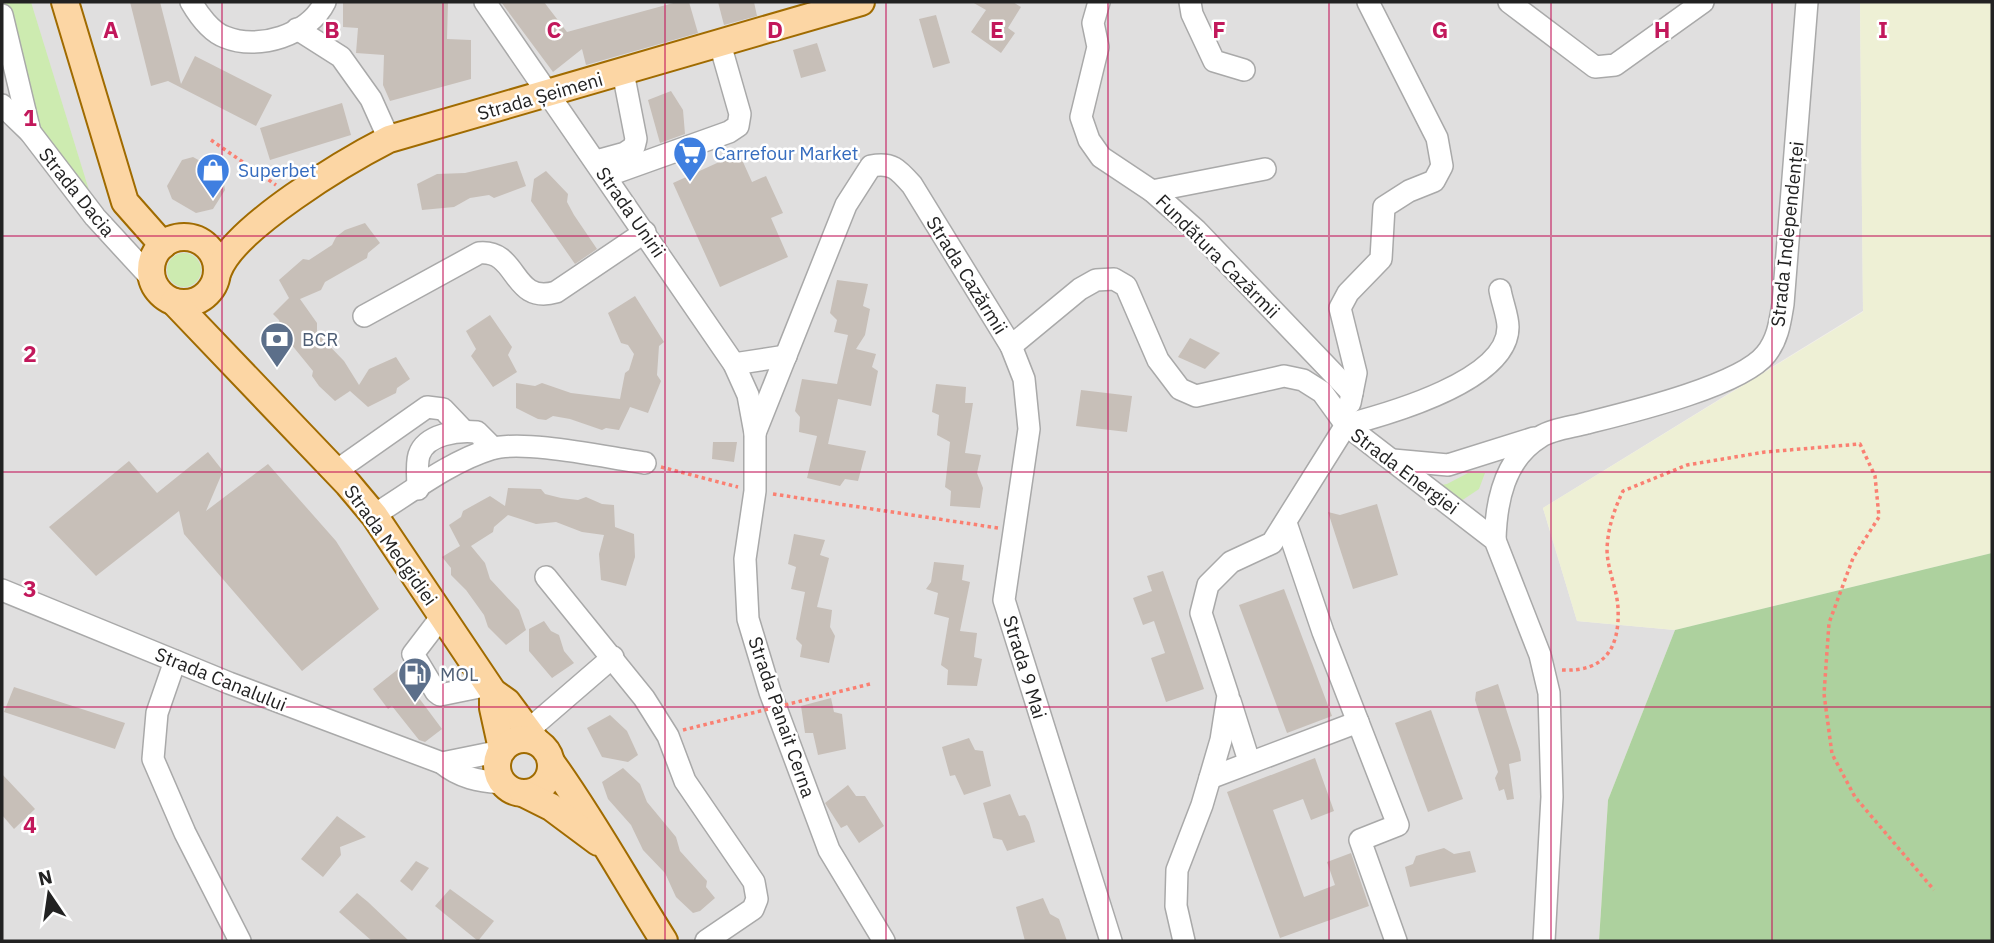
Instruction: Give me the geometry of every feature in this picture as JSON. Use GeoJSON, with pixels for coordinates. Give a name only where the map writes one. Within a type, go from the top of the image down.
{"type":"FeatureCollection","features":[{"type":"Feature","properties":{"kind":"main road"},"geometry":{"type":"LineString","coordinates":[[65,2],[125,201],[163,245]]}},
{"type":"Feature","properties":{"kind":"main road","name":"Strada Șeimeni"},"geometry":{"type":"LineString","coordinates":[[215,279],[241,238],[295,198],[389,139],[720,44],[852,3]]}},
{"type":"Feature","properties":{"kind":"main road"},"geometry":{"type":"LineString","coordinates":[[215,279],[196,302],[174,302],[157,289],[152,279],[152,260],[163,245],[180,237],[199,240],[213,253],[215,279],[212,312],[218,349]]}},
{"type":"Feature","properties":{"kind":"main road","name":"Strada Șeimeni"},"geometry":{"type":"LineString","coordinates":[[199,240],[215,244],[241,238]]}},
{"type":"Feature","properties":{"kind":"main road","name":"Strada Medgidiei"},"geometry":{"type":"LineString","coordinates":[[174,302],[336,471],[374,515],[491,689],[493,708],[522,745],[592,819],[604,848],[664,941]]}},
{"type":"Feature","properties":{"kind":"main road"},"geometry":{"type":"LineString","coordinates":[[522,745],[545,784],[513,788],[497,767],[522,745]]}},
{"type":"Feature","properties":{"kind":"main road","name":"Strada Medgidiei"},"geometry":{"type":"LineString","coordinates":[[513,788],[560,813],[604,848]]}},
{"type":"Feature","properties":{"kind":"street"},"geometry":{"type":"LineString","coordinates":[[191,2],[199,15],[222,37],[243,42],[266,42],[298,29],[314,19],[325,2]]}},
{"type":"Feature","properties":{"kind":"street","name":"Strada Unirii"},"geometry":{"type":"LineString","coordinates":[[485,2],[734,364],[748,395],[755,433]]}},
{"type":"Feature","properties":{"kind":"street","name":"Fundătura Cazărmii"},"geometry":{"type":"LineString","coordinates":[[1099,2],[1093,23],[1098,47],[1083,101],[1083,129],[1101,157],[1152,191],[1196,230],[1352,393]]}},
{"type":"Feature","properties":{"kind":"street"},"geometry":{"type":"LineString","coordinates":[[1190,2],[1192,14],[1214,61],[1244,70]]}},
{"type":"Feature","properties":{"kind":"street","name":"Strada Energiei"},"geometry":{"type":"LineString","coordinates":[[1368,2],[1437,138],[1441,166],[1434,181],[1409,191],[1384,207],[1381,259],[1348,293],[1340,308],[1356,373],[1346,425],[1387,460],[1495,540]]}},
{"type":"Feature","properties":{"kind":"street"},"geometry":{"type":"LineString","coordinates":[[1509,2],[1595,67],[1615,65],[1703,2]]}},
{"type":"Feature","properties":{"kind":"street","name":"Strada Independenței"},"geometry":{"type":"LineString","coordinates":[[1387,460],[1448,466],[1541,435],[1652,406],[1742,373],[1765,355],[1779,330],[1783,304],[1807,2]]}},
{"type":"Feature","properties":{"kind":"street"},"geometry":{"type":"LineString","coordinates":[[2,15],[30,132]]}},
{"type":"Feature","properties":{"kind":"street"},"geometry":{"type":"LineString","coordinates":[[298,29],[341,57],[371,99],[389,139]]}},
{"type":"Feature","properties":{"kind":"street"},"geometry":{"type":"LineString","coordinates":[[601,168],[729,132],[738,126],[740,114],[720,44]]}},
{"type":"Feature","properties":{"kind":"street"},"geometry":{"type":"LineString","coordinates":[[601,168],[634,147],[636,139],[623,72]]}},
{"type":"Feature","properties":{"kind":"street","name":"Strada Dacia"},"geometry":{"type":"LineString","coordinates":[[2,105],[30,132],[95,217],[152,279]]}},
{"type":"Feature","properties":{"kind":"street","name":"Strada Cazărmii"},"geometry":{"type":"LineString","coordinates":[[755,433],[846,205],[871,166],[885,163],[894,165],[912,185],[1011,346],[1080,289],[1096,281],[1114,279],[1126,286],[1158,360],[1180,389],[1196,397],[1284,376],[1303,380],[1322,392],[1346,425]]}},
{"type":"Feature","properties":{"kind":"street"},"geometry":{"type":"LineString","coordinates":[[1152,191],[1265,169]]}},
{"type":"Feature","properties":{"kind":"street"},"geometry":{"type":"LineString","coordinates":[[364,316],[479,253],[490,252],[500,257],[530,293],[542,296],[573,282],[645,232]]}},
{"type":"Feature","properties":{"kind":"street"},"geometry":{"type":"LineString","coordinates":[[1249,761],[1201,613],[1208,584],[1231,562],[1272,543],[1346,425],[1390,413],[1441,391],[1477,374],[1496,359],[1508,327],[1500,290]]}},
{"type":"Feature","properties":{"kind":"street","name":"Strada 9 Mai"},"geometry":{"type":"LineString","coordinates":[[1011,346],[1024,379],[1029,429],[1004,600],[1111,941]]}},
{"type":"Feature","properties":{"kind":"street"},"geometry":{"type":"LineString","coordinates":[[734,364],[786,356]]}},
{"type":"Feature","properties":{"kind":"street"},"geometry":{"type":"LineString","coordinates":[[336,471],[427,407],[443,409],[463,430]]}},
{"type":"Feature","properties":{"kind":"street"},"geometry":{"type":"LineString","coordinates":[[400,426],[423,447]]}},
{"type":"Feature","properties":{"kind":"street"},"geometry":{"type":"LineString","coordinates":[[418,489],[418,457],[423,447],[440,436],[463,430],[477,432],[493,448]]}},
{"type":"Feature","properties":{"kind":"street","name":"Strada Panait Cerna"},"geometry":{"type":"LineString","coordinates":[[755,433],[755,491],[745,559],[748,619],[770,692],[829,850],[884,941]]}},
{"type":"Feature","properties":{"kind":"street"},"geometry":{"type":"LineString","coordinates":[[1541,435],[1512,465],[1496,510],[1495,540],[1543,667],[1551,719],[1552,797],[1544,941]]}},
{"type":"Feature","properties":{"kind":"street"},"geometry":{"type":"LineString","coordinates":[[374,515],[468,458],[493,448],[525,447],[645,463]]}},
{"type":"Feature","properties":{"kind":"street"},"geometry":{"type":"LineString","coordinates":[[1286,523],[1398,825],[1360,840],[1396,941]]}},
{"type":"Feature","properties":{"kind":"street"},"geometry":{"type":"LineString","coordinates":[[546,577],[612,657],[668,736],[685,781],[754,881],[757,898],[753,909],[706,941]]}},
{"type":"Feature","properties":{"kind":"street","name":"Strada Canalului"},"geometry":{"type":"LineString","coordinates":[[2,590],[175,661],[417,756],[442,763],[454,772],[513,788]]}},
{"type":"Feature","properties":{"kind":"street"},"geometry":{"type":"LineString","coordinates":[[442,616],[427,631],[413,654],[436,692],[440,695],[491,689]]}},
{"type":"Feature","properties":{"kind":"street"},"geometry":{"type":"LineString","coordinates":[[522,745],[612,657]]}},
{"type":"Feature","properties":{"kind":"street"},"geometry":{"type":"LineString","coordinates":[[175,661],[157,713],[153,759],[185,833],[240,941]]}},
{"type":"Feature","properties":{"kind":"street"},"geometry":{"type":"LineString","coordinates":[[1184,941],[1176,906],[1177,870],[1222,740],[1228,695]]}},
{"type":"Feature","properties":{"kind":"street"},"geometry":{"type":"LineString","coordinates":[[1210,778],[1358,722]]}},
{"type":"Feature","properties":{"kind":"street","name":"Strada Canalului"},"geometry":{"type":"LineString","coordinates":[[442,763],[522,745]]}},
{"type":"Feature","properties":{"kind":"path"},"geometry":{"type":"LineString","coordinates":[[211,141],[295,198]]}},
{"type":"Feature","properties":{"kind":"path"},"geometry":{"type":"LineString","coordinates":[[1543,667],[1584,671],[1607,657],[1615,637],[1618,608],[1607,551],[1611,519],[1623,491],[1687,465],[1765,452],[1860,444],[1875,476],[1879,517],[1853,558],[1829,623],[1824,694],[1832,754],[1855,797],[1934,891]]}},
{"type":"Feature","properties":{"kind":"path"},"geometry":{"type":"LineString","coordinates":[[645,463],[755,491],[1014,530]]}},
{"type":"Feature","properties":{"kind":"path"},"geometry":{"type":"LineString","coordinates":[[683,730],[870,684]]}},
{"type":"Feature","properties":{"kind":"shaded area"},"geometry":{"type":"Polygon","coordinates":[[[2,2],[1860,2],[1863,311],[1543,508],[1577,621],[1675,630],[1608,800],[1599,941],[2,941],[2,2]]]}},
{"type":"Feature","properties":{"kind":"green space"},"geometry":{"type":"Polygon","coordinates":[[[2,2],[31,2],[100,226],[62,181],[2,40],[2,2]]]}},
{"type":"Feature","properties":{"kind":"green space"},"geometry":{"type":"Polygon","coordinates":[[[1860,2],[1992,2],[1992,553],[1675,630],[1577,621],[1543,508],[1863,312],[1860,2]]]}},
{"type":"Feature","properties":{"kind":"green space"},"geometry":{"type":"Polygon","coordinates":[[[184,253],[196,258],[201,270],[196,282],[184,287],[172,282],[167,270],[172,258],[184,253]]]}},
{"type":"Feature","properties":{"kind":"green space"},"geometry":{"type":"Polygon","coordinates":[[[1468,473],[1485,473],[1479,489],[1461,501],[1430,487],[1447,484],[1468,473]]]}},
{"type":"Feature","properties":{"kind":"green space"},"geometry":{"type":"Polygon","coordinates":[[[1992,553],[1992,941],[1599,941],[1608,800],[1675,630],[1992,553]]]}},
{"type":"Feature","properties":{"kind":"building"},"geometry":{"type":"Polygon","coordinates":[[[130,2],[160,2],[181,84],[195,56],[272,95],[256,126],[168,81],[151,86],[130,2]]]}},
{"type":"Feature","properties":{"kind":"building"},"geometry":{"type":"Polygon","coordinates":[[[343,2],[448,2],[447,39],[471,40],[471,79],[390,101],[383,85],[384,55],[356,53],[358,28],[343,27],[343,2]]]}},
{"type":"Feature","properties":{"kind":"building"},"geometry":{"type":"Polygon","coordinates":[[[501,2],[544,2],[567,32],[677,2],[689,2],[698,33],[586,65],[582,49],[553,72],[501,2]]]}},
{"type":"Feature","properties":{"kind":"building"},"geometry":{"type":"Polygon","coordinates":[[[718,2],[754,2],[757,16],[724,25],[718,2]]]}},
{"type":"Feature","properties":{"kind":"building"},"geometry":{"type":"Polygon","coordinates":[[[972,2],[1013,2],[1021,7],[1008,28],[1015,33],[1001,53],[971,32],[986,10],[972,2]]]}},
{"type":"Feature","properties":{"kind":"building"},"geometry":{"type":"Polygon","coordinates":[[[936,15],[950,63],[933,68],[919,19],[936,15]]]}},
{"type":"Feature","properties":{"kind":"building"},"geometry":{"type":"Polygon","coordinates":[[[817,43],[826,71],[801,78],[793,50],[817,43]]]}},
{"type":"Feature","properties":{"kind":"building"},"geometry":{"type":"Polygon","coordinates":[[[671,91],[683,110],[685,134],[660,143],[648,100],[671,91]]]}},
{"type":"Feature","properties":{"kind":"building"},"geometry":{"type":"Polygon","coordinates":[[[342,103],[351,135],[270,160],[260,128],[342,103]]]}},
{"type":"Feature","properties":{"kind":"building"},"geometry":{"type":"Polygon","coordinates":[[[739,153],[752,182],[766,176],[783,213],[771,218],[788,257],[720,287],[673,183],[739,153]]]}},
{"type":"Feature","properties":{"kind":"building"},"geometry":{"type":"Polygon","coordinates":[[[193,157],[222,173],[225,190],[213,209],[196,213],[172,199],[167,186],[182,160],[193,157]]]}},
{"type":"Feature","properties":{"kind":"building"},"geometry":{"type":"Polygon","coordinates":[[[517,161],[526,186],[494,198],[489,195],[470,198],[454,207],[422,210],[417,184],[437,174],[465,173],[517,161]]]}},
{"type":"Feature","properties":{"kind":"building"},"geometry":{"type":"Polygon","coordinates":[[[546,171],[568,194],[567,202],[597,249],[575,264],[531,201],[534,179],[546,171]]]}},
{"type":"Feature","properties":{"kind":"building"},"geometry":{"type":"Polygon","coordinates":[[[365,223],[380,243],[368,253],[367,258],[325,282],[321,290],[300,299],[317,323],[317,333],[344,361],[359,385],[369,369],[396,357],[410,379],[397,388],[396,393],[368,407],[350,391],[335,401],[319,386],[312,376],[313,371],[282,333],[279,320],[273,314],[289,298],[279,280],[303,259],[309,260],[332,245],[336,237],[345,230],[365,223]]]}},
{"type":"Feature","properties":{"kind":"building"},"geometry":{"type":"Polygon","coordinates":[[[837,280],[868,284],[863,306],[870,309],[865,335],[856,349],[876,354],[872,367],[878,371],[871,406],[838,399],[828,444],[866,451],[858,481],[845,479],[840,486],[807,478],[817,436],[799,432],[800,417],[795,411],[802,379],[837,384],[848,335],[834,332],[837,320],[830,313],[837,280]]]}},
{"type":"Feature","properties":{"kind":"building"},"geometry":{"type":"Polygon","coordinates":[[[635,296],[664,342],[659,346],[657,375],[661,381],[648,413],[630,407],[619,430],[602,430],[553,416],[546,420],[538,419],[516,408],[516,383],[535,386],[542,383],[571,393],[620,399],[625,373],[629,370],[634,354],[628,345],[621,343],[608,313],[635,296]]]}},
{"type":"Feature","properties":{"kind":"building"},"geometry":{"type":"Polygon","coordinates":[[[490,315],[512,347],[508,355],[517,372],[493,387],[471,356],[476,349],[466,331],[490,315]]]}},
{"type":"Feature","properties":{"kind":"building"},"geometry":{"type":"Polygon","coordinates":[[[1190,338],[1220,353],[1205,369],[1178,357],[1190,338]]]}},
{"type":"Feature","properties":{"kind":"building"},"geometry":{"type":"Polygon","coordinates":[[[936,384],[966,387],[965,403],[973,403],[965,453],[981,455],[977,473],[983,488],[980,508],[950,506],[951,491],[945,487],[950,442],[937,435],[939,415],[932,412],[936,384]]]}},
{"type":"Feature","properties":{"kind":"building"},"geometry":{"type":"Polygon","coordinates":[[[1081,390],[1132,396],[1127,432],[1076,426],[1081,390]]]}},
{"type":"Feature","properties":{"kind":"building"},"geometry":{"type":"Polygon","coordinates":[[[713,442],[737,442],[734,462],[712,459],[713,442]]]}},
{"type":"Feature","properties":{"kind":"building"},"geometry":{"type":"Polygon","coordinates":[[[208,452],[223,471],[206,511],[268,464],[336,541],[379,609],[302,671],[184,534],[179,511],[96,576],[49,527],[129,461],[157,493],[208,452]]]}},
{"type":"Feature","properties":{"kind":"building"},"geometry":{"type":"Polygon","coordinates":[[[508,488],[541,489],[545,494],[561,498],[578,500],[586,497],[602,504],[614,505],[615,527],[634,534],[635,557],[626,586],[601,580],[599,554],[604,535],[582,532],[556,522],[536,524],[508,515],[494,527],[493,532],[471,546],[485,563],[490,579],[519,610],[526,630],[506,645],[488,627],[484,615],[451,575],[451,568],[442,557],[460,546],[449,525],[461,517],[463,511],[490,496],[505,506],[508,488]]]}},
{"type":"Feature","properties":{"kind":"building"},"geometry":{"type":"Polygon","coordinates":[[[1377,504],[1398,575],[1353,589],[1328,512],[1340,515],[1377,504]]]}},
{"type":"Feature","properties":{"kind":"building"},"geometry":{"type":"Polygon","coordinates":[[[794,534],[825,540],[820,555],[829,558],[817,607],[832,610],[830,627],[835,636],[829,663],[800,657],[802,645],[796,639],[805,592],[791,589],[796,567],[788,564],[794,534]]]}},
{"type":"Feature","properties":{"kind":"building"},"geometry":{"type":"Polygon","coordinates":[[[934,562],[964,565],[962,580],[970,582],[960,631],[977,633],[974,657],[982,659],[977,686],[947,685],[948,670],[941,665],[949,618],[934,614],[938,593],[926,589],[931,582],[934,562]]]}},
{"type":"Feature","properties":{"kind":"building"},"geometry":{"type":"Polygon","coordinates":[[[1163,571],[1204,689],[1166,702],[1151,658],[1165,653],[1154,621],[1143,625],[1133,598],[1152,591],[1147,576],[1163,571]]]}},
{"type":"Feature","properties":{"kind":"building"},"geometry":{"type":"Polygon","coordinates":[[[1284,589],[1332,716],[1287,733],[1239,605],[1284,589]]]}},
{"type":"Feature","properties":{"kind":"building"},"geometry":{"type":"Polygon","coordinates":[[[544,621],[551,631],[559,635],[564,651],[574,663],[552,678],[529,651],[529,629],[544,621]]]}},
{"type":"Feature","properties":{"kind":"building"},"geometry":{"type":"Polygon","coordinates":[[[402,666],[417,686],[413,690],[442,729],[425,742],[419,740],[392,706],[388,709],[373,689],[402,666]]]}},
{"type":"Feature","properties":{"kind":"building"},"geometry":{"type":"Polygon","coordinates":[[[1498,684],[1521,761],[1509,764],[1514,799],[1507,800],[1504,789],[1499,791],[1495,778],[1498,772],[1475,700],[1476,692],[1498,684]]]}},
{"type":"Feature","properties":{"kind":"building"},"geometry":{"type":"Polygon","coordinates":[[[14,687],[125,723],[115,749],[4,712],[14,687]]]}},
{"type":"Feature","properties":{"kind":"building"},"geometry":{"type":"Polygon","coordinates":[[[831,698],[834,712],[842,714],[846,749],[818,755],[813,733],[805,733],[801,706],[831,698]]]}},
{"type":"Feature","properties":{"kind":"building"},"geometry":{"type":"Polygon","coordinates":[[[1431,710],[1463,799],[1428,812],[1395,723],[1431,710]]]}},
{"type":"Feature","properties":{"kind":"building"},"geometry":{"type":"Polygon","coordinates":[[[610,715],[627,731],[638,755],[628,762],[602,757],[587,728],[610,715]]]}},
{"type":"Feature","properties":{"kind":"building"},"geometry":{"type":"Polygon","coordinates":[[[969,738],[975,750],[983,751],[991,786],[964,795],[955,775],[950,776],[942,747],[969,738]]]}},
{"type":"Feature","properties":{"kind":"building"},"geometry":{"type":"Polygon","coordinates":[[[1315,758],[1334,811],[1311,820],[1303,799],[1273,810],[1304,897],[1335,885],[1327,862],[1351,853],[1369,906],[1280,938],[1227,792],[1315,758]]]}},
{"type":"Feature","properties":{"kind":"building"},"geometry":{"type":"Polygon","coordinates":[[[623,768],[640,784],[647,802],[676,837],[680,851],[707,881],[706,887],[715,898],[700,911],[693,913],[676,897],[665,873],[643,850],[631,825],[608,799],[602,782],[623,768]]]}},
{"type":"Feature","properties":{"kind":"building"},"geometry":{"type":"Polygon","coordinates":[[[2,774],[35,809],[14,829],[2,815],[2,774]]]}},
{"type":"Feature","properties":{"kind":"building"},"geometry":{"type":"Polygon","coordinates":[[[848,785],[856,796],[865,796],[884,826],[859,843],[847,825],[841,828],[825,803],[848,785]]]}},
{"type":"Feature","properties":{"kind":"building"},"geometry":{"type":"Polygon","coordinates":[[[1010,794],[1019,816],[1025,815],[1029,822],[1035,842],[1007,851],[1002,840],[993,838],[983,803],[1010,794]]]}},
{"type":"Feature","properties":{"kind":"building"},"geometry":{"type":"Polygon","coordinates":[[[337,816],[366,837],[340,847],[341,855],[323,877],[301,859],[337,816]]]}},
{"type":"Feature","properties":{"kind":"building"},"geometry":{"type":"Polygon","coordinates":[[[1444,848],[1454,854],[1470,851],[1476,872],[1410,887],[1405,867],[1413,864],[1416,856],[1444,848]]]}},
{"type":"Feature","properties":{"kind":"building"},"geometry":{"type":"Polygon","coordinates":[[[416,861],[429,868],[412,891],[400,881],[416,861]]]}},
{"type":"Feature","properties":{"kind":"building"},"geometry":{"type":"Polygon","coordinates":[[[450,889],[494,921],[478,941],[435,906],[450,889]]]}},
{"type":"Feature","properties":{"kind":"building"},"geometry":{"type":"Polygon","coordinates":[[[357,893],[409,941],[372,941],[339,912],[357,893]]]}},
{"type":"Feature","properties":{"kind":"building"},"geometry":{"type":"Polygon","coordinates":[[[1043,898],[1050,914],[1059,919],[1067,941],[1025,941],[1016,907],[1043,898]]]}},
{"type":"Feature","properties":{"kind":"place","name":"Carrefour Market"},"geometry":{"type":"Point","coordinates":[690,183]}},
{"type":"Feature","properties":{"kind":"place","name":"Superbet"},"geometry":{"type":"Point","coordinates":[213,200]}},
{"type":"Feature","properties":{"kind":"place","name":"BCR"},"geometry":{"type":"Point","coordinates":[277,369]}},
{"type":"Feature","properties":{"kind":"place","name":"MOL"},"geometry":{"type":"Point","coordinates":[415,704]}}]}
